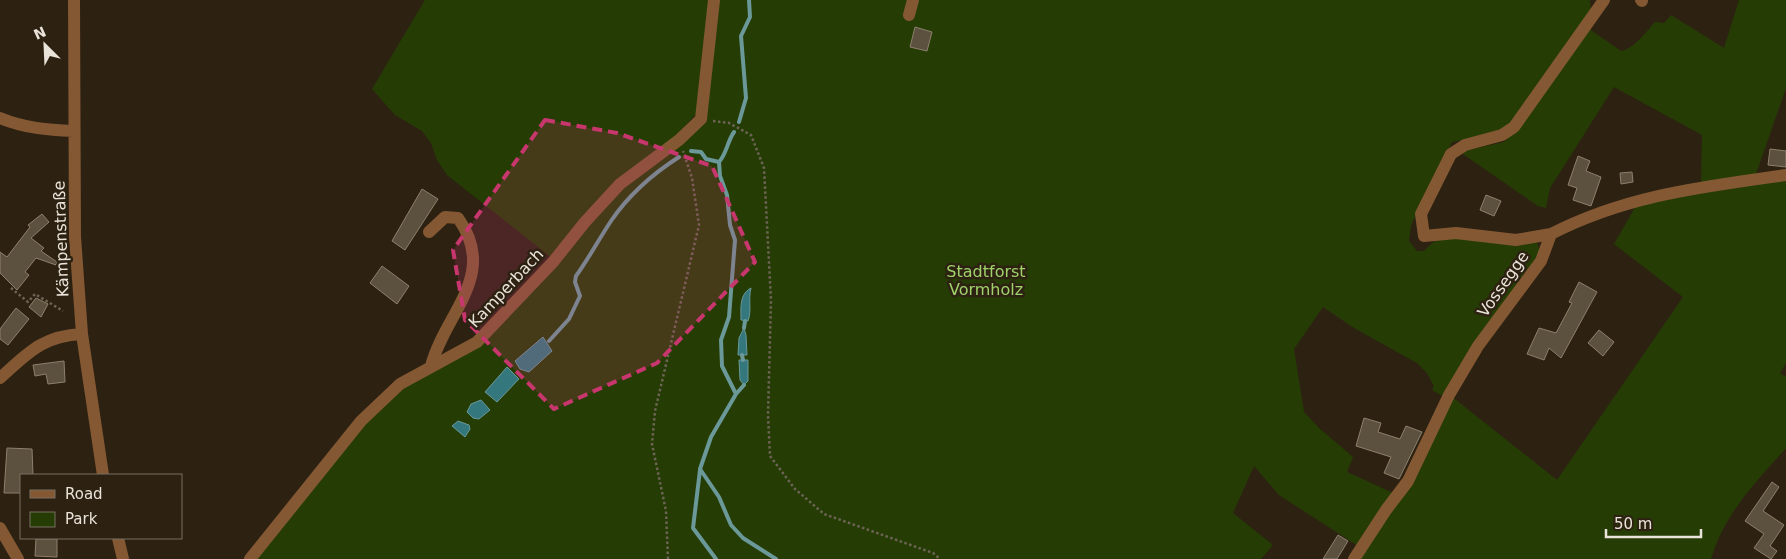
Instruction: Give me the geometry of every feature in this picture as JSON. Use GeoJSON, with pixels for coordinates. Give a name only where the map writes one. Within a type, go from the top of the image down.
{"type":"FeatureCollection","features":[{"type":"Feature","properties":{"kind":"street","name":"Kämpenstraße"},"geometry":{"type":"LineString","coordinates":[[74,0],[75,237],[82,334],[103,474]]}},
{"type":"Feature","properties":{"kind":"street"},"geometry":{"type":"LineString","coordinates":[[706,0],[711,21]]}},
{"type":"Feature","properties":{"kind":"street"},"geometry":{"type":"LineString","coordinates":[[702,119],[714,0]]}},
{"type":"Feature","properties":{"kind":"street"},"geometry":{"type":"LineString","coordinates":[[909,15],[913,0]]}},
{"type":"Feature","properties":{"kind":"street"},"geometry":{"type":"LineString","coordinates":[[1604,0],[1514,127],[1502,135],[1465,145],[1451,154],[1421,214],[1424,236],[1456,233],[1516,240],[1551,234],[1611,207],[1643,198],[1786,175]]}},
{"type":"Feature","properties":{"kind":"street"},"geometry":{"type":"LineString","coordinates":[[0,118],[17,125],[34,128],[74,131]]}},
{"type":"Feature","properties":{"kind":"street","name":"Kamperbach"},"geometry":{"type":"LineString","coordinates":[[250,559],[361,421],[400,384],[477,342],[553,262],[585,222],[620,184],[679,140],[702,119]]}},
{"type":"Feature","properties":{"kind":"street"},"geometry":{"type":"LineString","coordinates":[[429,232],[445,217],[458,218],[467,230],[472,244],[473,271],[462,304],[436,348],[431,366]]}},
{"type":"Feature","properties":{"kind":"street","name":"Vossegge"},"geometry":{"type":"LineString","coordinates":[[1354,559],[1386,510],[1408,482],[1449,395],[1478,346],[1541,261],[1551,234]]}},
{"type":"Feature","properties":{"kind":"street"},"geometry":{"type":"LineString","coordinates":[[0,378],[44,342],[56,337],[82,334]]}},
{"type":"Feature","properties":{"kind":"street"},"geometry":{"type":"LineString","coordinates":[[0,528],[18,559]]}},
{"type":"Feature","properties":{"kind":"street"},"geometry":{"type":"LineString","coordinates":[[118,539],[123,559]]}},
{"type":"Feature","properties":{"kind":"path"},"geometry":{"type":"LineString","coordinates":[[702,119],[729,123],[751,134],[764,168],[771,300],[768,416],[770,456],[795,489],[824,514],[933,553],[940,559]]}},
{"type":"Feature","properties":{"kind":"path"},"geometry":{"type":"LineString","coordinates":[[668,559],[666,511],[652,444],[655,411],[699,225],[692,178],[679,140]]}},
{"type":"Feature","properties":{"kind":"path"},"geometry":{"type":"LineString","coordinates":[[11,288],[28,302],[35,294],[63,310]]}},
{"type":"Feature","properties":{"kind":"highlighted area"},"geometry":{"type":"Polygon","coordinates":[[[545,120],[617,133],[712,166],[755,262],[657,363],[554,409],[465,320],[453,250],[545,120]]]}},
{"type":"Feature","properties":{"kind":"green space","name":"Stadtforst Vormholz"},"geometry":{"type":"Polygon","coordinates":[[[425,0],[1590,0],[1591,12],[1511,123],[1491,135],[1452,142],[1411,225],[1409,241],[1417,251],[1424,251],[1435,241],[1449,239],[1467,239],[1493,243],[1528,241],[1538,244],[1540,255],[1474,346],[1444,397],[1432,390],[1434,386],[1427,373],[1417,363],[1354,328],[1323,307],[1294,349],[1304,412],[1319,428],[1353,457],[1347,472],[1393,493],[1358,546],[1279,495],[1254,466],[1233,513],[1273,545],[1261,559],[254,559],[345,442],[398,388],[478,345],[555,264],[620,186],[682,141],[704,118],[713,29],[709,28],[699,111],[667,145],[614,183],[552,258],[447,175],[437,160],[431,143],[422,131],[395,115],[372,89],[425,0]]]}},
{"type":"Feature","properties":{"kind":"green space"},"geometry":{"type":"Polygon","coordinates":[[[1739,0],[1786,0],[1786,88],[1755,177],[1701,184],[1702,135],[1614,87],[1550,188],[1546,208],[1538,206],[1460,152],[1504,142],[1517,130],[1588,28],[1621,51],[1635,44],[1655,22],[1664,23],[1671,15],[1724,48],[1739,0]]]}},
{"type":"Feature","properties":{"kind":"green space"},"geometry":{"type":"Polygon","coordinates":[[[1786,179],[1786,363],[1780,373],[1786,377],[1786,448],[1742,499],[1724,527],[1711,559],[1358,559],[1451,396],[1557,480],[1683,297],[1614,244],[1637,204],[1786,179]]]}},
{"type":"Feature","properties":{"kind":"water"},"geometry":{"type":"Polygon","coordinates":[[[751,288],[748,321],[741,320],[744,294],[751,288]]]}},
{"type":"Feature","properties":{"kind":"water"},"geometry":{"type":"Polygon","coordinates":[[[744,328],[747,355],[738,355],[739,338],[744,328]]]}},
{"type":"Feature","properties":{"kind":"water"},"geometry":{"type":"Polygon","coordinates":[[[543,337],[552,351],[529,372],[520,369],[515,361],[543,337]]]}},
{"type":"Feature","properties":{"kind":"water"},"geometry":{"type":"Polygon","coordinates":[[[739,360],[748,360],[748,381],[744,385],[740,380],[739,360]]]}},
{"type":"Feature","properties":{"kind":"water"},"geometry":{"type":"Polygon","coordinates":[[[507,367],[519,379],[497,402],[485,392],[507,367]]]}},
{"type":"Feature","properties":{"kind":"water"},"geometry":{"type":"Polygon","coordinates":[[[481,400],[490,410],[479,419],[473,418],[467,412],[471,404],[481,400]]]}},
{"type":"Feature","properties":{"kind":"water"},"geometry":{"type":"Polygon","coordinates":[[[458,421],[469,425],[470,429],[465,437],[452,426],[458,421]]]}},
{"type":"Feature","properties":{"kind":"building"},"geometry":{"type":"Polygon","coordinates":[[[915,27],[932,32],[927,51],[910,47],[915,27]]]}},
{"type":"Feature","properties":{"kind":"building"},"geometry":{"type":"Polygon","coordinates":[[[1770,149],[1786,151],[1786,167],[1768,165],[1770,149]]]}},
{"type":"Feature","properties":{"kind":"building"},"geometry":{"type":"Polygon","coordinates":[[[1578,156],[1590,161],[1586,171],[1601,177],[1591,206],[1573,200],[1577,188],[1568,185],[1578,156]]]}},
{"type":"Feature","properties":{"kind":"building"},"geometry":{"type":"Polygon","coordinates":[[[1632,172],[1633,182],[1621,184],[1620,173],[1632,172]]]}},
{"type":"Feature","properties":{"kind":"building"},"geometry":{"type":"Polygon","coordinates":[[[422,189],[438,199],[405,250],[392,241],[422,189]]]}},
{"type":"Feature","properties":{"kind":"building"},"geometry":{"type":"Polygon","coordinates":[[[1486,195],[1501,201],[1494,216],[1480,210],[1486,195]]]}},
{"type":"Feature","properties":{"kind":"building"},"geometry":{"type":"Polygon","coordinates":[[[42,214],[49,222],[31,238],[44,248],[41,251],[57,262],[56,265],[36,258],[25,272],[29,275],[17,290],[0,273],[0,252],[7,257],[30,227],[28,225],[42,214]]]}},
{"type":"Feature","properties":{"kind":"building"},"geometry":{"type":"Polygon","coordinates":[[[382,266],[409,286],[397,304],[370,283],[382,266]]]}},
{"type":"Feature","properties":{"kind":"building"},"geometry":{"type":"Polygon","coordinates":[[[1579,282],[1597,292],[1561,358],[1549,348],[1544,360],[1527,354],[1539,328],[1556,333],[1572,303],[1569,302],[1579,282]]]}},
{"type":"Feature","properties":{"kind":"building"},"geometry":{"type":"Polygon","coordinates":[[[36,298],[48,304],[41,317],[29,307],[36,298]]]}},
{"type":"Feature","properties":{"kind":"building"},"geometry":{"type":"Polygon","coordinates":[[[16,308],[29,319],[8,345],[0,339],[0,329],[16,308]]]}},
{"type":"Feature","properties":{"kind":"building"},"geometry":{"type":"Polygon","coordinates":[[[1599,330],[1614,342],[1603,356],[1588,343],[1599,330]]]}},
{"type":"Feature","properties":{"kind":"building"},"geometry":{"type":"Polygon","coordinates":[[[64,361],[65,382],[48,384],[46,374],[35,376],[33,365],[64,361]]]}},
{"type":"Feature","properties":{"kind":"building"},"geometry":{"type":"Polygon","coordinates":[[[1364,418],[1381,423],[1378,432],[1400,439],[1406,426],[1422,432],[1399,479],[1384,473],[1391,457],[1356,446],[1364,418]]]}},
{"type":"Feature","properties":{"kind":"building"},"geometry":{"type":"Polygon","coordinates":[[[7,448],[32,449],[33,474],[20,474],[20,493],[4,493],[7,448]]]}},
{"type":"Feature","properties":{"kind":"building"},"geometry":{"type":"Polygon","coordinates":[[[1772,482],[1779,487],[1763,511],[1784,525],[1770,546],[1777,551],[1771,559],[1754,548],[1764,534],[1745,521],[1772,482]]]}},
{"type":"Feature","properties":{"kind":"building"},"geometry":{"type":"Polygon","coordinates":[[[1338,535],[1348,541],[1337,559],[1323,559],[1338,535]]]}},
{"type":"Feature","properties":{"kind":"building"},"geometry":{"type":"Polygon","coordinates":[[[36,539],[57,539],[57,557],[35,556],[36,539]]]}},
{"type":"Feature","properties":{"kind":"waterway","name":"Kamperbach"},"geometry":{"type":"LineString","coordinates":[[739,122],[746,98],[741,36],[750,17],[749,0]]}},
{"type":"Feature","properties":{"kind":"waterway","name":"Kamperbach"},"geometry":{"type":"LineString","coordinates":[[734,132],[719,162],[720,176],[727,195],[730,225],[735,240],[729,317],[721,340],[722,366],[736,394],[711,437],[700,469],[719,497],[731,525],[743,538],[776,559]]}},
{"type":"Feature","properties":{"kind":"waterway"},"geometry":{"type":"LineString","coordinates":[[691,151],[701,152],[706,159],[719,162]]}},
{"type":"Feature","properties":{"kind":"waterway"},"geometry":{"type":"LineString","coordinates":[[549,341],[569,319],[580,296],[575,282],[576,276],[611,221],[642,186],[679,157]]}},
{"type":"Feature","properties":{"kind":"waterway"},"geometry":{"type":"LineString","coordinates":[[744,328],[745,321]]}},
{"type":"Feature","properties":{"kind":"waterway"},"geometry":{"type":"LineString","coordinates":[[742,355],[743,360]]}},
{"type":"Feature","properties":{"kind":"waterway"},"geometry":{"type":"LineString","coordinates":[[736,394],[744,385]]}},
{"type":"Feature","properties":{"kind":"waterway"},"geometry":{"type":"LineString","coordinates":[[700,470],[693,528],[716,559]]}}]}
